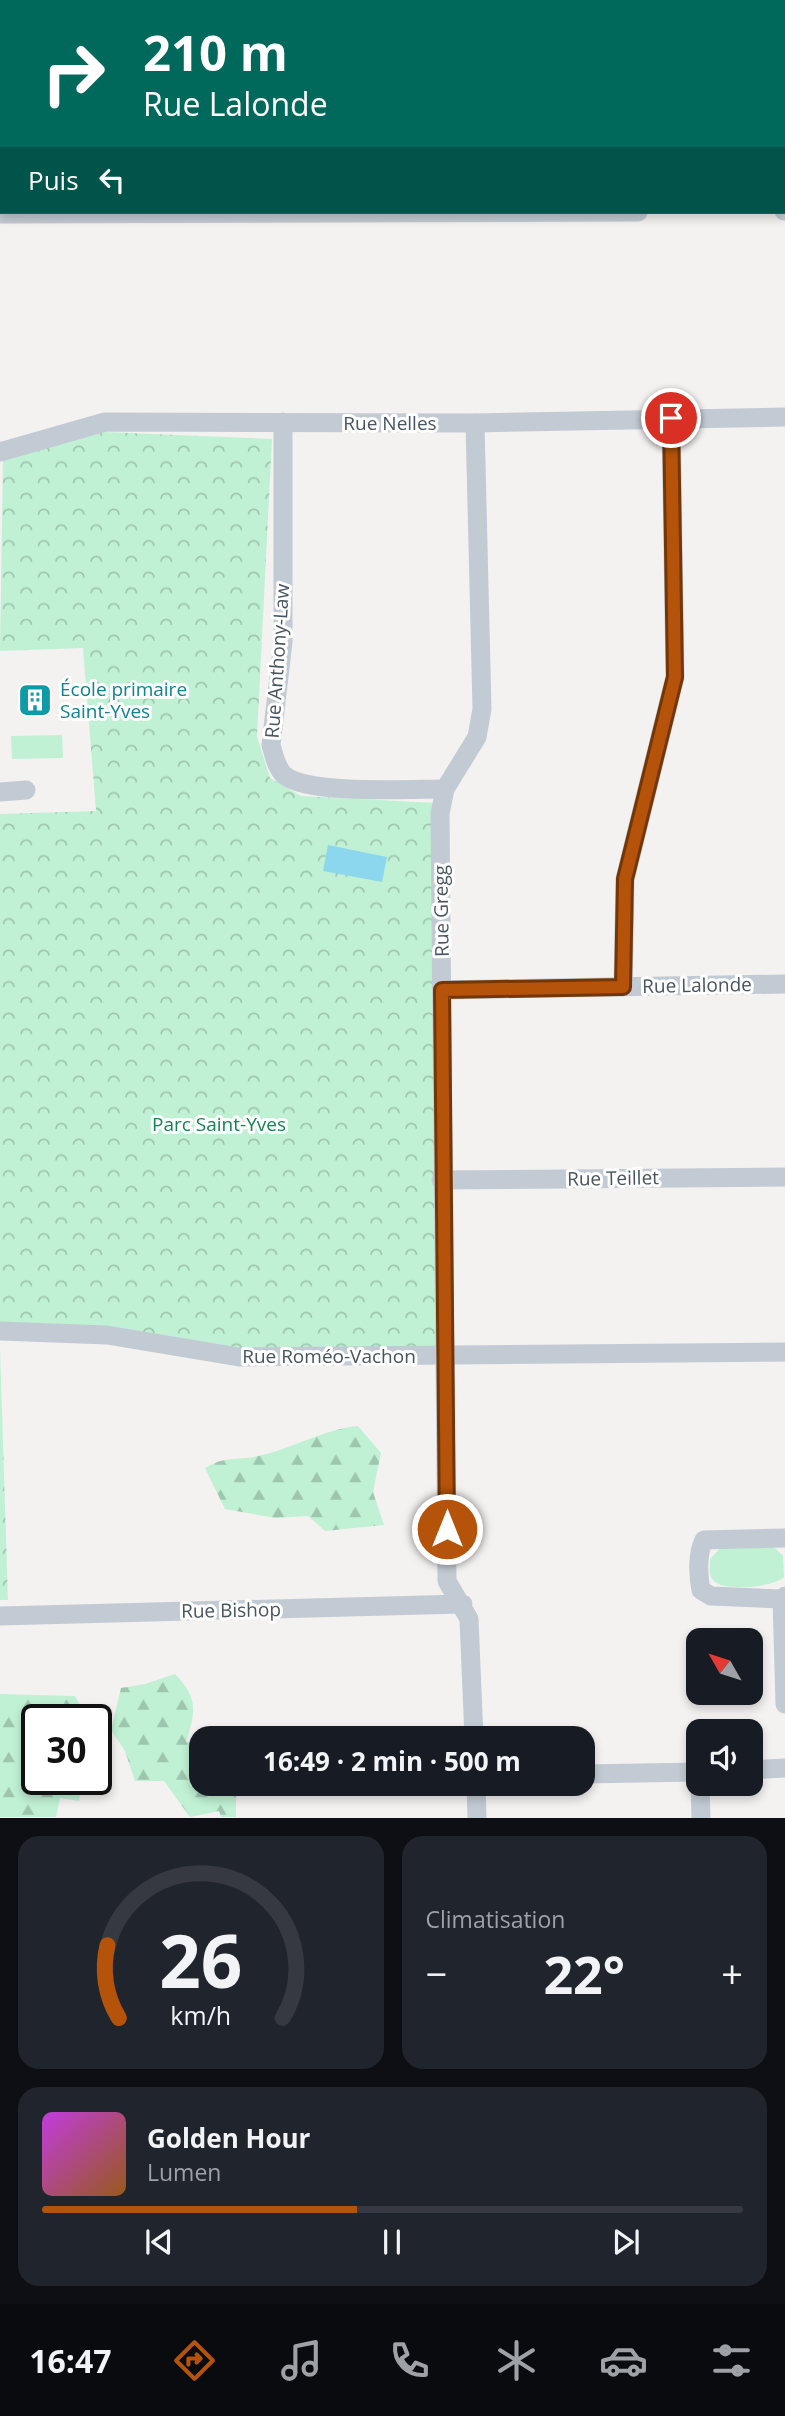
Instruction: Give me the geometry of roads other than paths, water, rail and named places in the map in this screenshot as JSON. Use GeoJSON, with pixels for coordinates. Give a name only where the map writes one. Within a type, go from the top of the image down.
{"type":"FeatureCollection","features":[{"type":"Feature","properties":{"kind":"street","name":"Rue Nelles"},"geometry":{"type":"LineString","coordinates":[[0,452],[106,422],[475,423],[785,417]]}},
{"type":"Feature","properties":{"kind":"street"},"geometry":{"type":"LineString","coordinates":[[623,987],[625,879],[675,677],[671,418]]}},
{"type":"Feature","properties":{"kind":"street","name":"Rue Anthony-Law"},"geometry":{"type":"LineString","coordinates":[[283,422],[283,642],[271,745],[276,762],[284,774],[310,787],[445,789]]}},
{"type":"Feature","properties":{"kind":"street","name":"Rue Gregg"},"geometry":{"type":"LineString","coordinates":[[473,1726],[469,1619],[463,1604],[447,1581],[447,1357],[441,1180],[440,814],[445,789],[477,737],[482,709],[475,423]]}},
{"type":"Feature","properties":{"kind":"street"},"geometry":{"type":"LineString","coordinates":[[0,792],[26,790]]}},
{"type":"Feature","properties":{"kind":"street","name":"Rue Lalonde"},"geometry":{"type":"LineString","coordinates":[[442,990],[785,984]]}},
{"type":"Feature","properties":{"kind":"street","name":"Rue Teillet"},"geometry":{"type":"LineString","coordinates":[[441,1180],[785,1177]]}},
{"type":"Feature","properties":{"kind":"street","name":"Rue Roméo-Vachon"},"geometry":{"type":"LineString","coordinates":[[0,1331],[107,1335],[239,1357],[785,1352]]}},
{"type":"Feature","properties":{"kind":"street"},"geometry":{"type":"LineString","coordinates":[[785,1538],[719,1538],[704,1540],[700,1548],[700,1581],[705,1594],[783,1598],[785,1704]]}},
{"type":"Feature","properties":{"kind":"street","name":"Rue Bishop"},"geometry":{"type":"LineString","coordinates":[[0,1616],[463,1604]]}},
{"type":"Feature","properties":{"kind":"street"},"geometry":{"type":"LineString","coordinates":[[763,1769],[785,1767]]}},
{"type":"Feature","properties":{"kind":"street"},"geometry":{"type":"LineString","coordinates":[[595,1774],[686,1772]]}},
{"type":"Feature","properties":{"kind":"street"},"geometry":{"type":"LineString","coordinates":[[476,1796],[477,1818]]}},
{"type":"Feature","properties":{"kind":"street"},"geometry":{"type":"LineString","coordinates":[[700,1796],[701,1818]]}},
{"type":"Feature","properties":{"kind":"water"},"geometry":{"type":"Polygon","coordinates":[[[328,845],[387,857],[382,882],[323,871],[328,845]]]}},
{"type":"Feature","properties":{"kind":"place","name":"École primaire Saint-Yves"},"geometry":{"type":"Point","coordinates":[35,700]}},
{"type":"Feature","properties":{"kind":"park label","name":"Parc Saint-Yves"},"geometry":{"type":"Point","coordinates":[219,1124]}}]}
